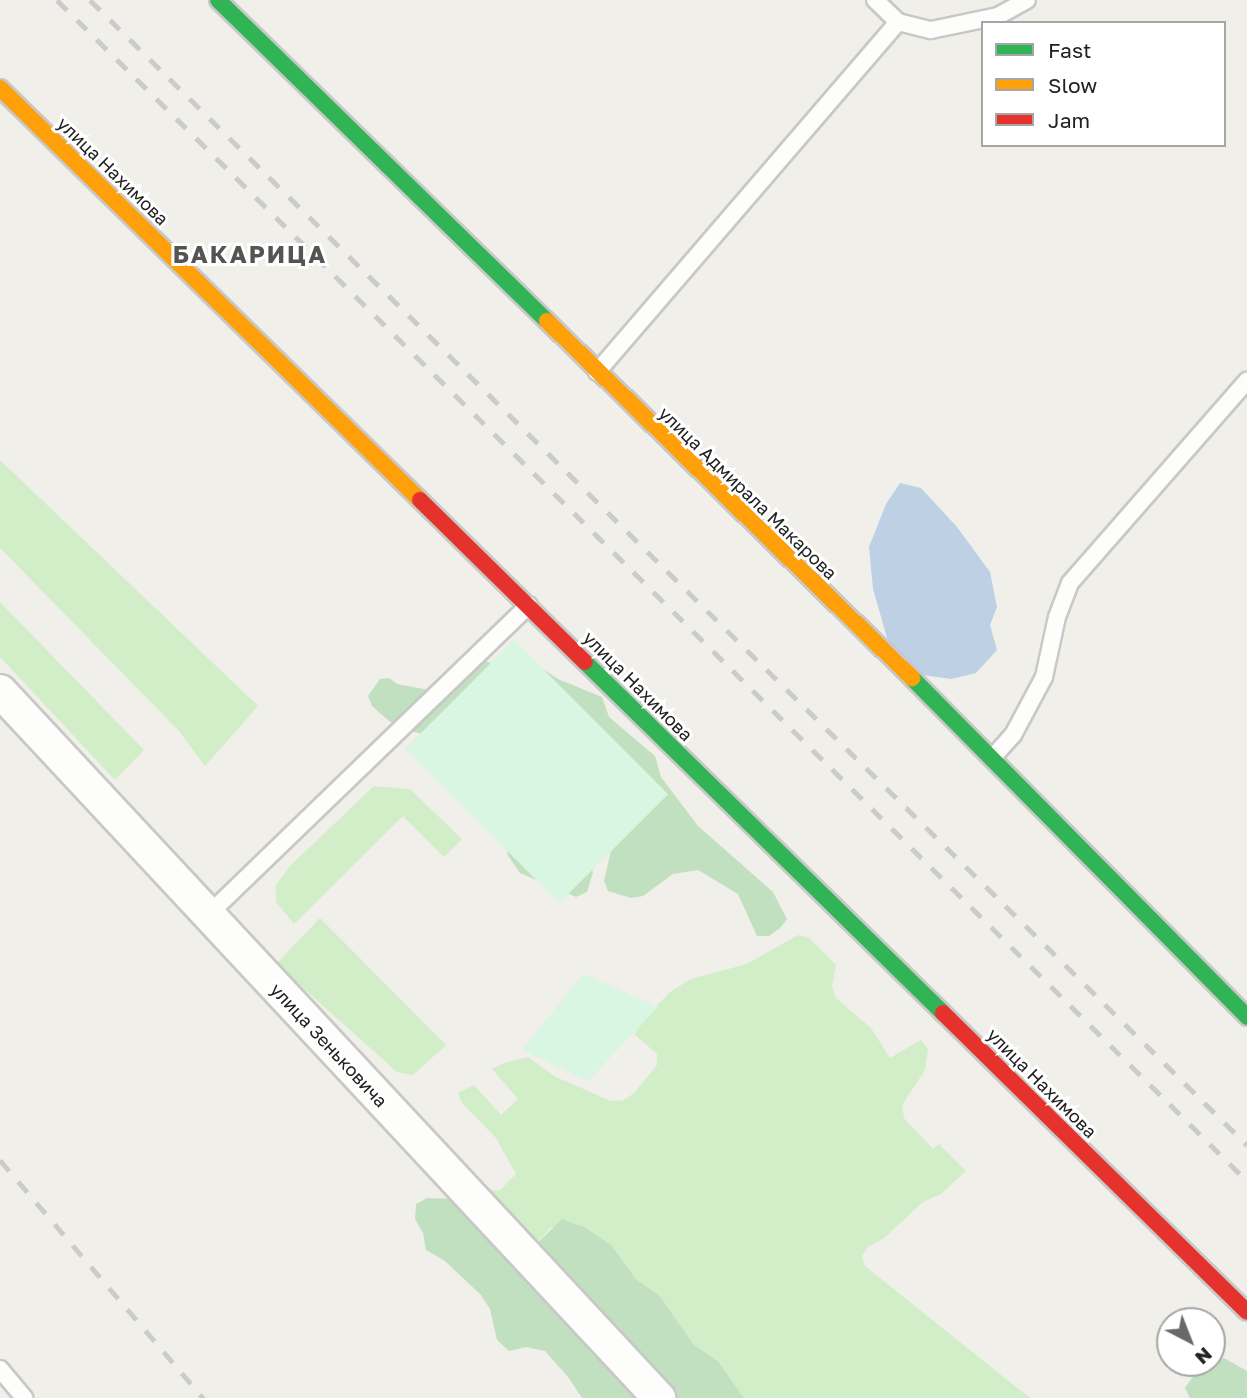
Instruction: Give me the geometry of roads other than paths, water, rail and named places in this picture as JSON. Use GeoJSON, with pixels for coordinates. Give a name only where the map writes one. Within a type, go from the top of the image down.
{"type":"FeatureCollection","features":[{"type":"Feature","properties":{"kind":"main road","name":"улица Адмирала Макарова"},"geometry":{"type":"LineString","coordinates":[[218,0],[993,758],[1247,1017]]}},
{"type":"Feature","properties":{"kind":"main road","name":"улица Нахимова"},"geometry":{"type":"LineString","coordinates":[[0,88],[1247,1312]]}},
{"type":"Feature","properties":{"kind":"street","name":"улица Зеньковича"},"geometry":{"type":"LineString","coordinates":[[0,691],[659,1398]]}},
{"type":"Feature","properties":{"kind":"lane"},"geometry":{"type":"LineString","coordinates":[[875,0],[898,22],[931,30],[998,16],[1027,0]]}},
{"type":"Feature","properties":{"kind":"lane"},"geometry":{"type":"LineString","coordinates":[[597,372],[898,22]]}},
{"type":"Feature","properties":{"kind":"lane"},"geometry":{"type":"LineString","coordinates":[[993,758],[1013,735],[1044,677],[1057,617],[1070,583],[1247,381]]}},
{"type":"Feature","properties":{"kind":"lane"},"geometry":{"type":"LineString","coordinates":[[208,915],[529,606]]}},
{"type":"Feature","properties":{"kind":"lane"},"geometry":{"type":"LineString","coordinates":[[0,1369],[24,1398]]}},
{"type":"Feature","properties":{"kind":"water"},"geometry":{"type":"Polygon","coordinates":[[[900,483],[921,488],[957,527],[990,572],[997,607],[990,625],[997,650],[976,673],[951,679],[923,675],[890,648],[873,589],[869,547],[886,504],[900,483]]]}},
{"type":"Feature","properties":{"kind":"railway"},"geometry":{"type":"LineString","coordinates":[[57,0],[1247,1181]]}},
{"type":"Feature","properties":{"kind":"railway"},"geometry":{"type":"LineString","coordinates":[[90,0],[1247,1145]]}},
{"type":"Feature","properties":{"kind":"railway"},"geometry":{"type":"LineString","coordinates":[[0,1160],[203,1398]]}},
{"type":"Feature","properties":{"kind":"district","name":"БАКАРИЦА"},"geometry":{"type":"Point","coordinates":[250,254]}}]}
